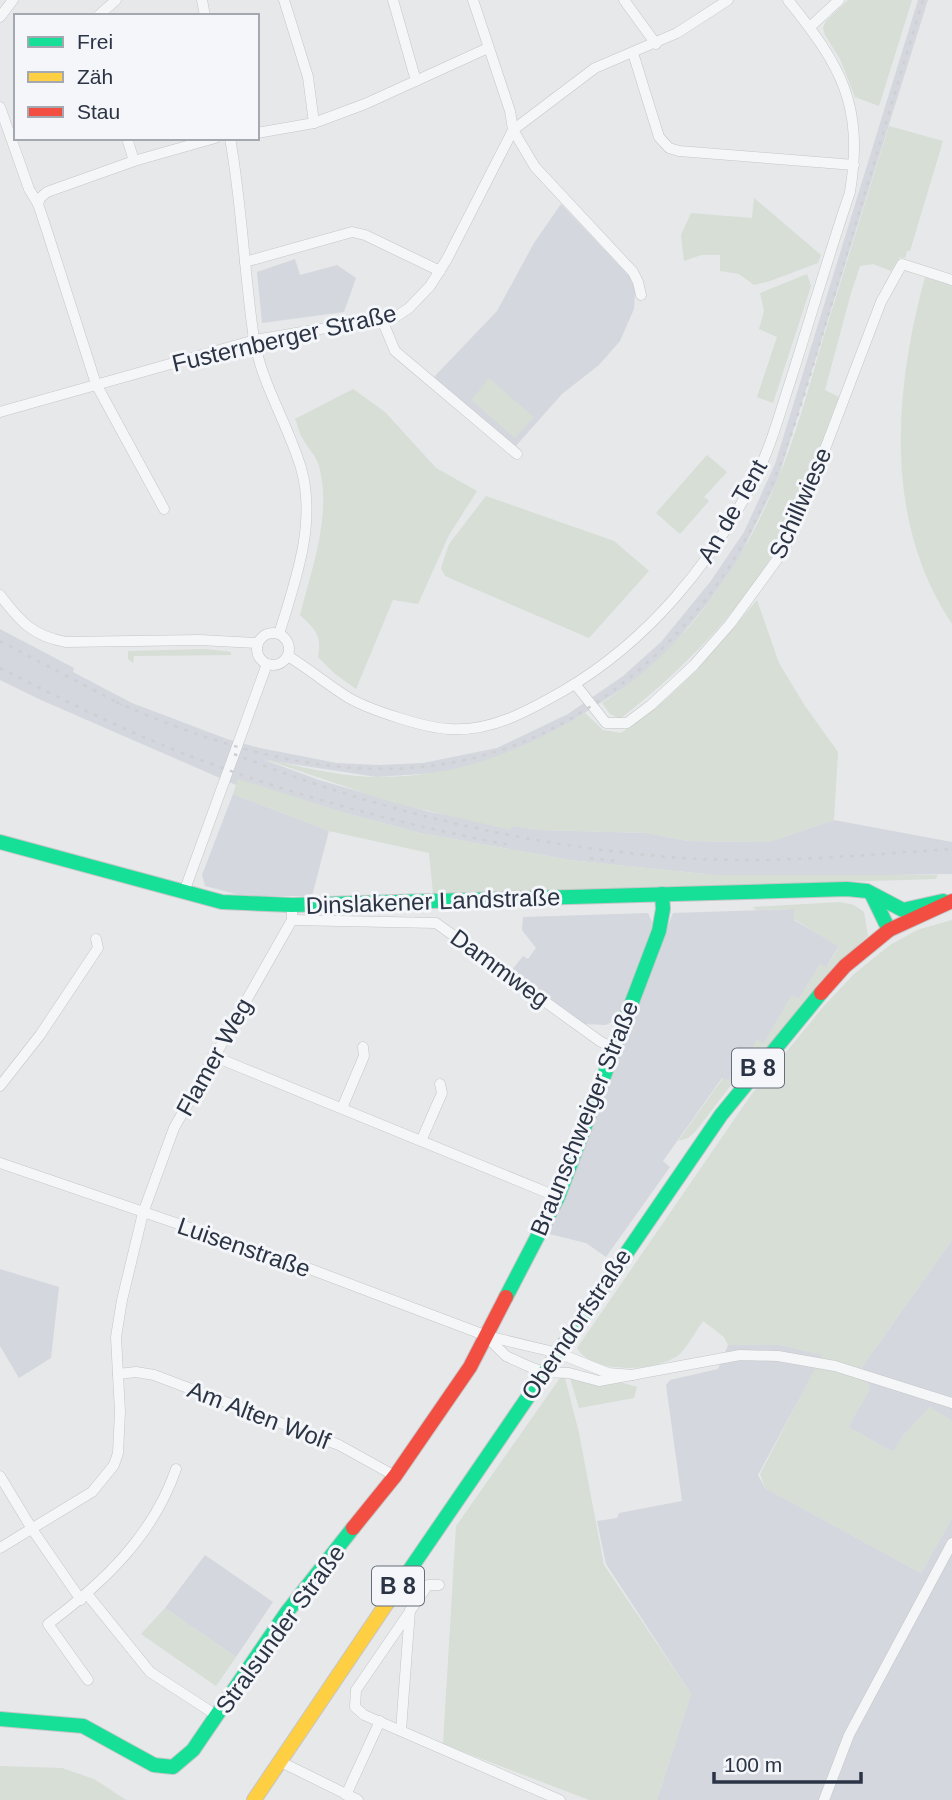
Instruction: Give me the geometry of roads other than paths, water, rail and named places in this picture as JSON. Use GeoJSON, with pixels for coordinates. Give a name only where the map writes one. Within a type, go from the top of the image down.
{"type":"FeatureCollection","features":[{"type":"Feature","properties":{"kind":"main road","name":"Dinslakener Landstraße"},"geometry":{"type":"LineString","coordinates":[[0,842],[222,902],[292,912],[847,888],[861,889],[903,910],[952,900]]}},
{"type":"Feature","properties":{"kind":"main road","name":"Braunschweiger Straße"},"geometry":{"type":"LineString","coordinates":[[487,1336],[558,1197],[659,931],[662,894]]}},
{"type":"Feature","properties":{"kind":"main road"},"geometry":{"type":"LineString","coordinates":[[872,895],[889,930]]}},
{"type":"Feature","properties":{"kind":"main road","name":"Oberndorfstraße"},"geometry":{"type":"LineString","coordinates":[[254,1800],[544,1372],[563,1355],[646,1222],[755,1071],[795,1021],[845,966],[889,930],[952,900]]}},
{"type":"Feature","properties":{"kind":"main road","name":"Stralsunder Straße"},"geometry":{"type":"LineString","coordinates":[[0,1719],[83,1726],[154,1765],[173,1767],[193,1750],[287,1612],[395,1476],[470,1367],[487,1336]]}},
{"type":"Feature","properties":{"kind":"street"},"geometry":{"type":"LineString","coordinates":[[0,17],[13,0]]}},
{"type":"Feature","properties":{"kind":"street"},"geometry":{"type":"LineString","coordinates":[[284,0],[308,77],[314,122]]}},
{"type":"Feature","properties":{"kind":"street"},"geometry":{"type":"LineString","coordinates":[[393,0],[416,81]]}},
{"type":"Feature","properties":{"kind":"street"},"geometry":{"type":"LineString","coordinates":[[473,0],[510,111],[513,130],[535,167],[633,272],[640,295]]}},
{"type":"Feature","properties":{"kind":"street"},"geometry":{"type":"LineString","coordinates":[[624,0],[656,44]]}},
{"type":"Feature","properties":{"kind":"street","name":"Fusternberger Straße"},"geometry":{"type":"LineString","coordinates":[[0,412],[255,340],[397,316],[409,308],[440,271],[513,130],[595,68],[656,44],[728,0]]}},
{"type":"Feature","properties":{"kind":"street","name":"An de Tent"},"geometry":{"type":"LineString","coordinates":[[288,656],[354,701],[426,725],[469,729],[499,723],[531,710],[575,684],[639,636],[679,595],[708,557],[756,477],[780,411],[850,192],[854,165],[854,129],[847,93],[822,43],[788,0]]}},
{"type":"Feature","properties":{"kind":"street"},"geometry":{"type":"LineString","coordinates":[[810,27],[838,0]]}},
{"type":"Feature","properties":{"kind":"street"},"geometry":{"type":"LineString","coordinates":[[101,14],[116,1]]}},
{"type":"Feature","properties":{"kind":"street"},"geometry":{"type":"LineString","coordinates":[[259,133],[314,122],[365,104],[488,48]]}},
{"type":"Feature","properties":{"kind":"street"},"geometry":{"type":"LineString","coordinates":[[633,53],[659,137],[669,148],[854,165]]}},
{"type":"Feature","properties":{"kind":"street"},"geometry":{"type":"LineString","coordinates":[[0,107],[29,189],[38,204],[96,384],[164,509]]}},
{"type":"Feature","properties":{"kind":"street"},"geometry":{"type":"LineString","coordinates":[[128,140],[134,161]]}},
{"type":"Feature","properties":{"kind":"street"},"geometry":{"type":"LineString","coordinates":[[38,204],[47,192],[134,161],[208,140]]}},
{"type":"Feature","properties":{"kind":"street"},"geometry":{"type":"LineString","coordinates":[[230,140],[255,340],[262,371],[301,468],[306,491],[306,532],[279,634]]}},
{"type":"Feature","properties":{"kind":"street"},"geometry":{"type":"LineString","coordinates":[[245,262],[352,232],[376,240],[440,271]]}},
{"type":"Feature","properties":{"kind":"street","name":"Schillwiese"},"geometry":{"type":"LineString","coordinates":[[575,684],[606,723],[627,723],[651,705],[694,664],[730,624],[784,550],[881,302],[902,264],[952,279]]}},
{"type":"Feature","properties":{"kind":"street"},"geometry":{"type":"LineString","coordinates":[[382,320],[395,351],[517,454]]}},
{"type":"Feature","properties":{"kind":"street"},"geometry":{"type":"LineString","coordinates":[[0,595],[22,622],[46,638],[66,642],[188,639],[258,643],[269,634],[279,634],[287,641],[288,656],[280,664],[267,664],[259,658],[258,643]]}},
{"type":"Feature","properties":{"kind":"street"},"geometry":{"type":"LineString","coordinates":[[184,892],[267,664]]}},
{"type":"Feature","properties":{"kind":"street","name":"Dammweg"},"geometry":{"type":"LineString","coordinates":[[292,912],[436,922],[601,1042],[613,1047]]}},
{"type":"Feature","properties":{"kind":"street","name":"Flamer Weg"},"geometry":{"type":"LineString","coordinates":[[0,1548],[92,1492],[114,1465],[118,1453],[120,1412],[118,1325],[143,1213],[174,1128],[292,912]]}},
{"type":"Feature","properties":{"kind":"street"},"geometry":{"type":"LineString","coordinates":[[0,1087],[40,1035],[98,948],[96,939]]}},
{"type":"Feature","properties":{"kind":"street"},"geometry":{"type":"LineString","coordinates":[[342,1108],[364,1056],[363,1046]]}},
{"type":"Feature","properties":{"kind":"street"},"geometry":{"type":"LineString","coordinates":[[213,1056],[558,1197]]}},
{"type":"Feature","properties":{"kind":"street"},"geometry":{"type":"LineString","coordinates":[[421,1141],[442,1093],[440,1084]]}},
{"type":"Feature","properties":{"kind":"street","name":"Luisenstraße"},"geometry":{"type":"LineString","coordinates":[[0,1163],[310,1269],[487,1336],[563,1355],[608,1373],[633,1376]]}},
{"type":"Feature","properties":{"kind":"street","name":"Luisenstraße"},"geometry":{"type":"LineString","coordinates":[[487,1336],[506,1356],[544,1372],[569,1373],[599,1381],[740,1355],[778,1356],[835,1366],[952,1403]]}},
{"type":"Feature","properties":{"kind":"street","name":"Am Alten Wolf"},"geometry":{"type":"LineString","coordinates":[[118,1374],[136,1372],[155,1375],[339,1445],[395,1476]]}},
{"type":"Feature","properties":{"kind":"street"},"geometry":{"type":"LineString","coordinates":[[88,1681],[48,1624],[84,1597],[121,1562],[147,1528],[170,1488],[176,1469]]}},
{"type":"Feature","properties":{"kind":"street"},"geometry":{"type":"LineString","coordinates":[[0,1476],[32,1529],[84,1597],[150,1672],[216,1715]]}},
{"type":"Feature","properties":{"kind":"street"},"geometry":{"type":"LineString","coordinates":[[824,1800],[849,1735],[952,1543]]}},
{"type":"Feature","properties":{"kind":"street"},"geometry":{"type":"LineString","coordinates":[[439,1585],[428,1586],[410,1610],[356,1690],[355,1707],[364,1715],[560,1800]]}},
{"type":"Feature","properties":{"kind":"street"},"geometry":{"type":"LineString","coordinates":[[401,1730],[410,1610]]}},
{"type":"Feature","properties":{"kind":"street"},"geometry":{"type":"LineString","coordinates":[[346,1795],[380,1721]]}},
{"type":"Feature","properties":{"kind":"street"},"geometry":{"type":"LineString","coordinates":[[279,1761],[358,1800]]}},
{"type":"Feature","properties":{"kind":"railway"},"geometry":{"type":"LineString","coordinates":[[116,702],[184,730],[252,751],[319,764],[386,769],[451,763],[515,745],[578,714],[640,669],[675,635],[707,598],[735,558],[770,490],[807,385],[923,0]]}},
{"type":"Feature","properties":{"kind":"railway"},"geometry":{"type":"LineString","coordinates":[[0,641],[122,705]]}},
{"type":"Feature","properties":{"kind":"railway"},"geometry":{"type":"LineString","coordinates":[[0,668],[134,733],[225,769],[366,813],[510,845]]}},
{"type":"Feature","properties":{"kind":"railway"},"geometry":{"type":"LineString","coordinates":[[234,754],[343,793],[398,809],[511,835],[625,853],[749,860],[952,849]]}},
{"type":"Feature","properties":{"kind":"railway"},"geometry":{"type":"LineString","coordinates":[[590,858],[616,861]]}}]}
